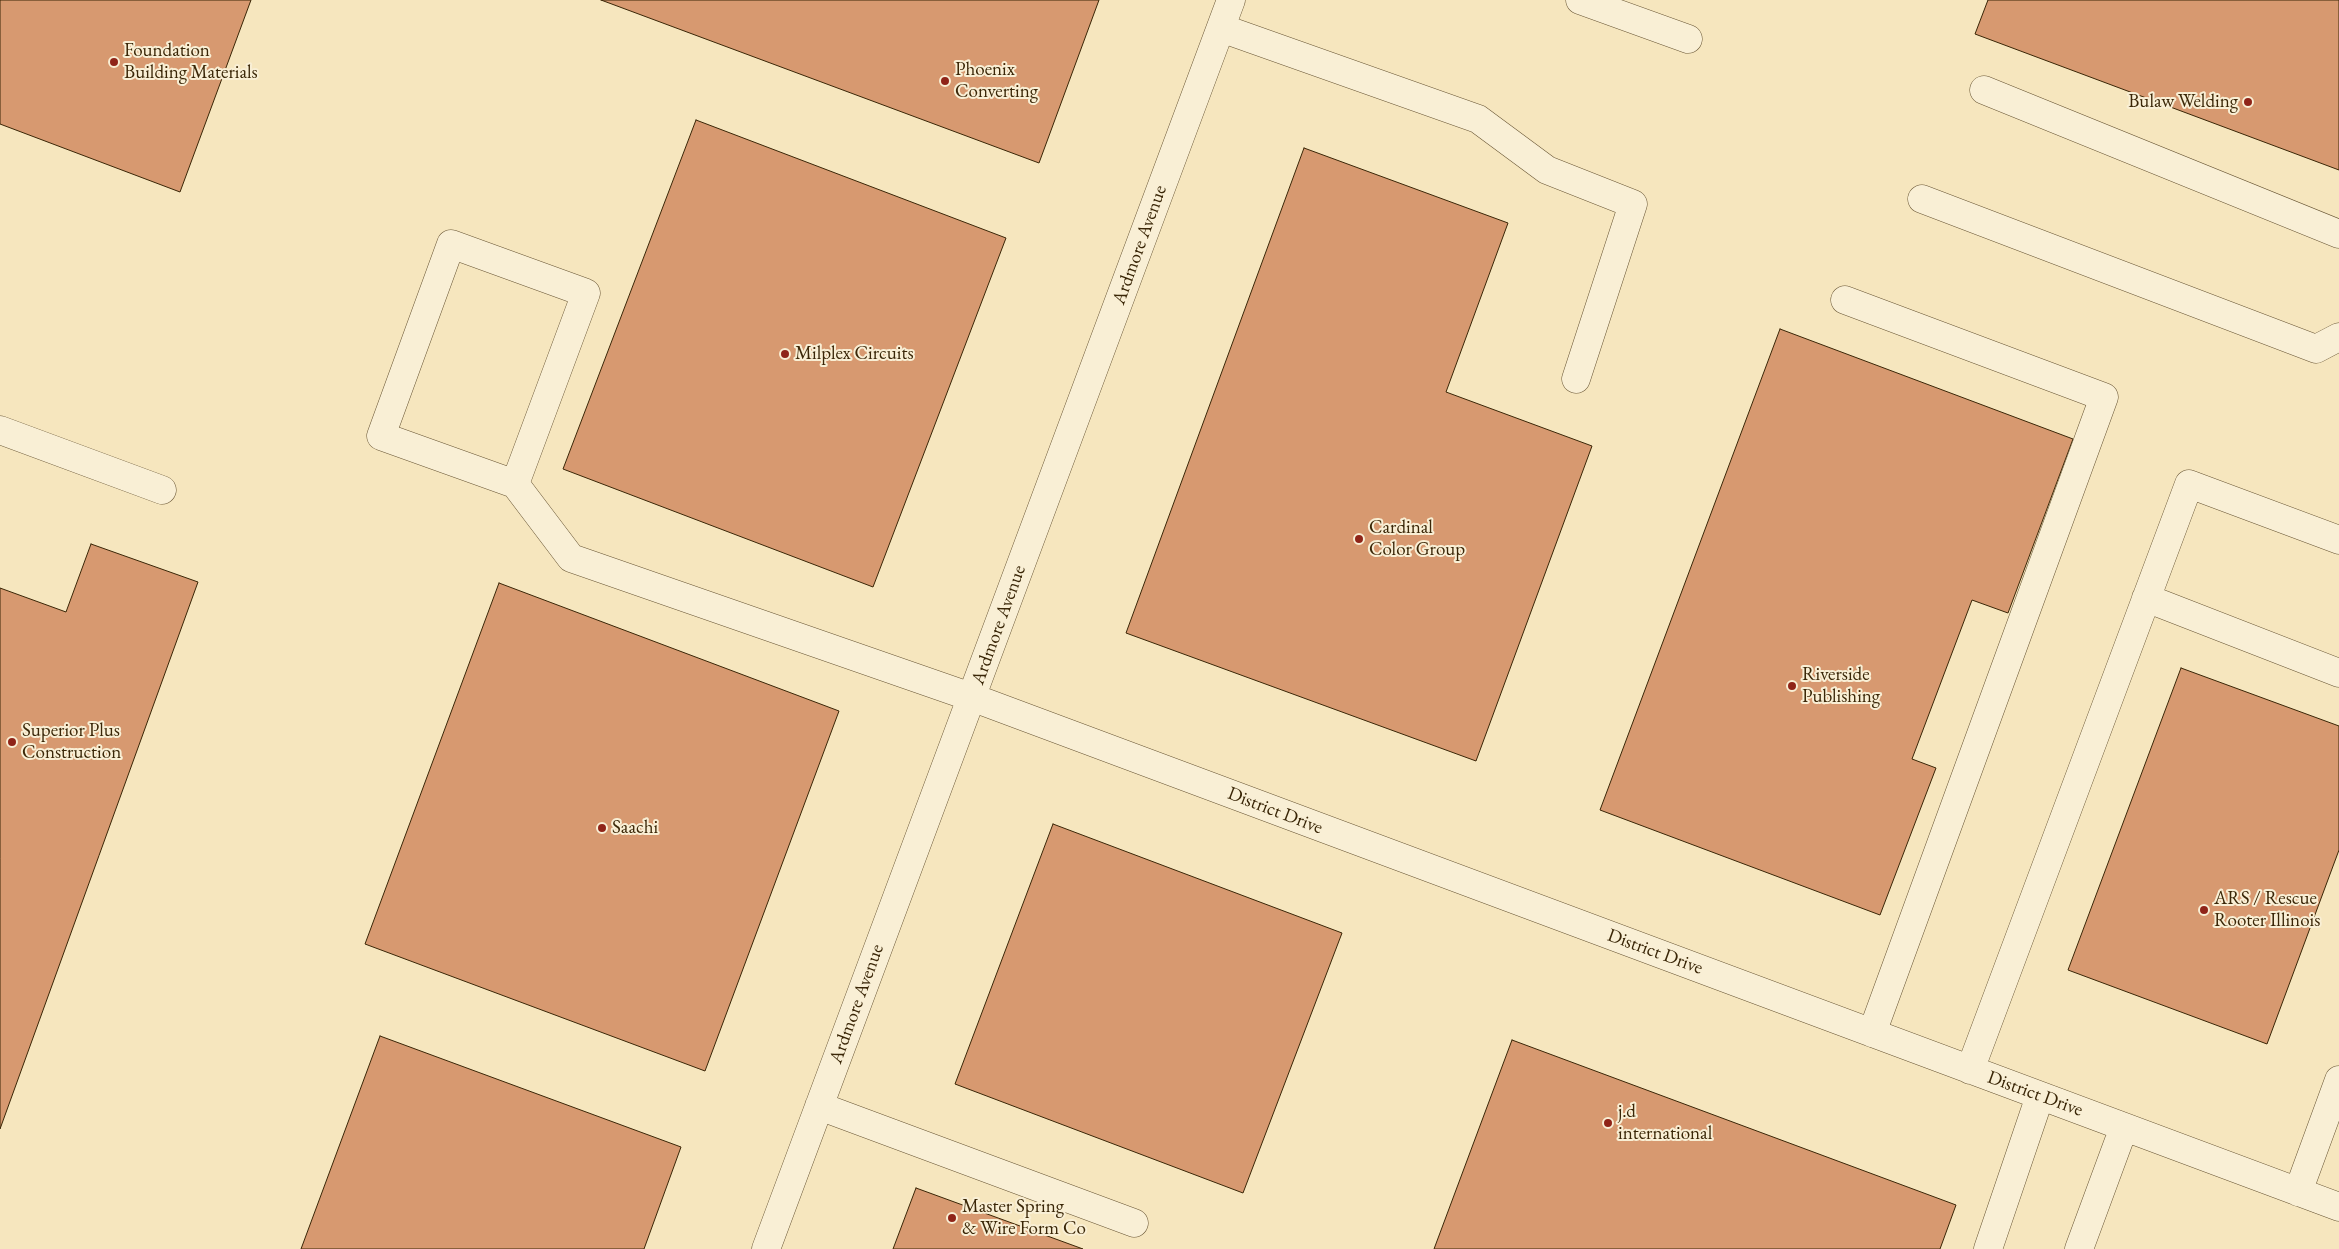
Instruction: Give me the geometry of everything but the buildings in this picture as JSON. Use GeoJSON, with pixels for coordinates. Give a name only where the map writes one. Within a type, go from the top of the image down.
{"type":"FeatureCollection","features":[{"type":"Feature","properties":{"kind":"street","name":"Ardmore Avenue"},"geometry":{"type":"LineString","coordinates":[[766,1249],[1231,0]]}},
{"type":"Feature","properties":{"kind":"street"},"geometry":{"type":"LineString","coordinates":[[1580,0],[1688,39]]}},
{"type":"Feature","properties":{"kind":"street"},"geometry":{"type":"LineString","coordinates":[[1221,28],[1478,119],[1547,170],[1633,204],[1576,379]]}},
{"type":"Feature","properties":{"kind":"street"},"geometry":{"type":"LineString","coordinates":[[1984,90],[2339,234]]}},
{"type":"Feature","properties":{"kind":"street"},"geometry":{"type":"LineString","coordinates":[[1922,199],[2316,349],[2339,337]]}},
{"type":"Feature","properties":{"kind":"street"},"geometry":{"type":"LineString","coordinates":[[451,244],[586,293],[515,484],[381,436],[451,244]]}},
{"type":"Feature","properties":{"kind":"street"},"geometry":{"type":"LineString","coordinates":[[1845,300],[2104,397],[1872,1033]]}},
{"type":"Feature","properties":{"kind":"street"},"geometry":{"type":"LineString","coordinates":[[0,430],[162,490]]}},
{"type":"Feature","properties":{"kind":"street","name":"District Drive"},"geometry":{"type":"LineString","coordinates":[[515,484],[571,558],[972,697],[2339,1207]]}},
{"type":"Feature","properties":{"kind":"street"},"geometry":{"type":"LineString","coordinates":[[1970,1070],[2189,484],[2339,540]]}},
{"type":"Feature","properties":{"kind":"street"},"geometry":{"type":"LineString","coordinates":[[2146,598],[2339,673]]}},
{"type":"Feature","properties":{"kind":"street"},"geometry":{"type":"LineString","coordinates":[[2298,1192],[2339,1080]]}},
{"type":"Feature","properties":{"kind":"street"},"geometry":{"type":"LineString","coordinates":[[1988,1249],[2040,1096]]}},
{"type":"Feature","properties":{"kind":"street"},"geometry":{"type":"LineString","coordinates":[[819,1106],[1134,1223]]}},
{"type":"Feature","properties":{"kind":"street"},"geometry":{"type":"LineString","coordinates":[[2079,1249],[2124,1127]]}},
{"type":"Feature","properties":{"kind":"place","name":"Foundation Building Materials"},"geometry":{"type":"Point","coordinates":[114,62]}},
{"type":"Feature","properties":{"kind":"place","name":"Phoenix Converting"},"geometry":{"type":"Point","coordinates":[945,81]}},
{"type":"Feature","properties":{"kind":"place","name":"Bulaw Welding"},"geometry":{"type":"Point","coordinates":[2248,102]}},
{"type":"Feature","properties":{"kind":"place","name":"Milplex Circuits"},"geometry":{"type":"Point","coordinates":[785,354]}},
{"type":"Feature","properties":{"kind":"place","name":"Cardinal Color Group"},"geometry":{"type":"Point","coordinates":[1359,539]}},
{"type":"Feature","properties":{"kind":"place","name":"Riverside Publishing"},"geometry":{"type":"Point","coordinates":[1792,686]}},
{"type":"Feature","properties":{"kind":"place","name":"Superior Plus Construction"},"geometry":{"type":"Point","coordinates":[12,742]}},
{"type":"Feature","properties":{"kind":"place","name":"Saachi"},"geometry":{"type":"Point","coordinates":[602,828]}},
{"type":"Feature","properties":{"kind":"place","name":"ARS / Rescue Rooter Illinois"},"geometry":{"type":"Point","coordinates":[2204,910]}},
{"type":"Feature","properties":{"kind":"place","name":"j.d international"},"geometry":{"type":"Point","coordinates":[1608,1123]}},
{"type":"Feature","properties":{"kind":"place","name":"Master Spring & Wire Form Co"},"geometry":{"type":"Point","coordinates":[952,1218]}}]}
